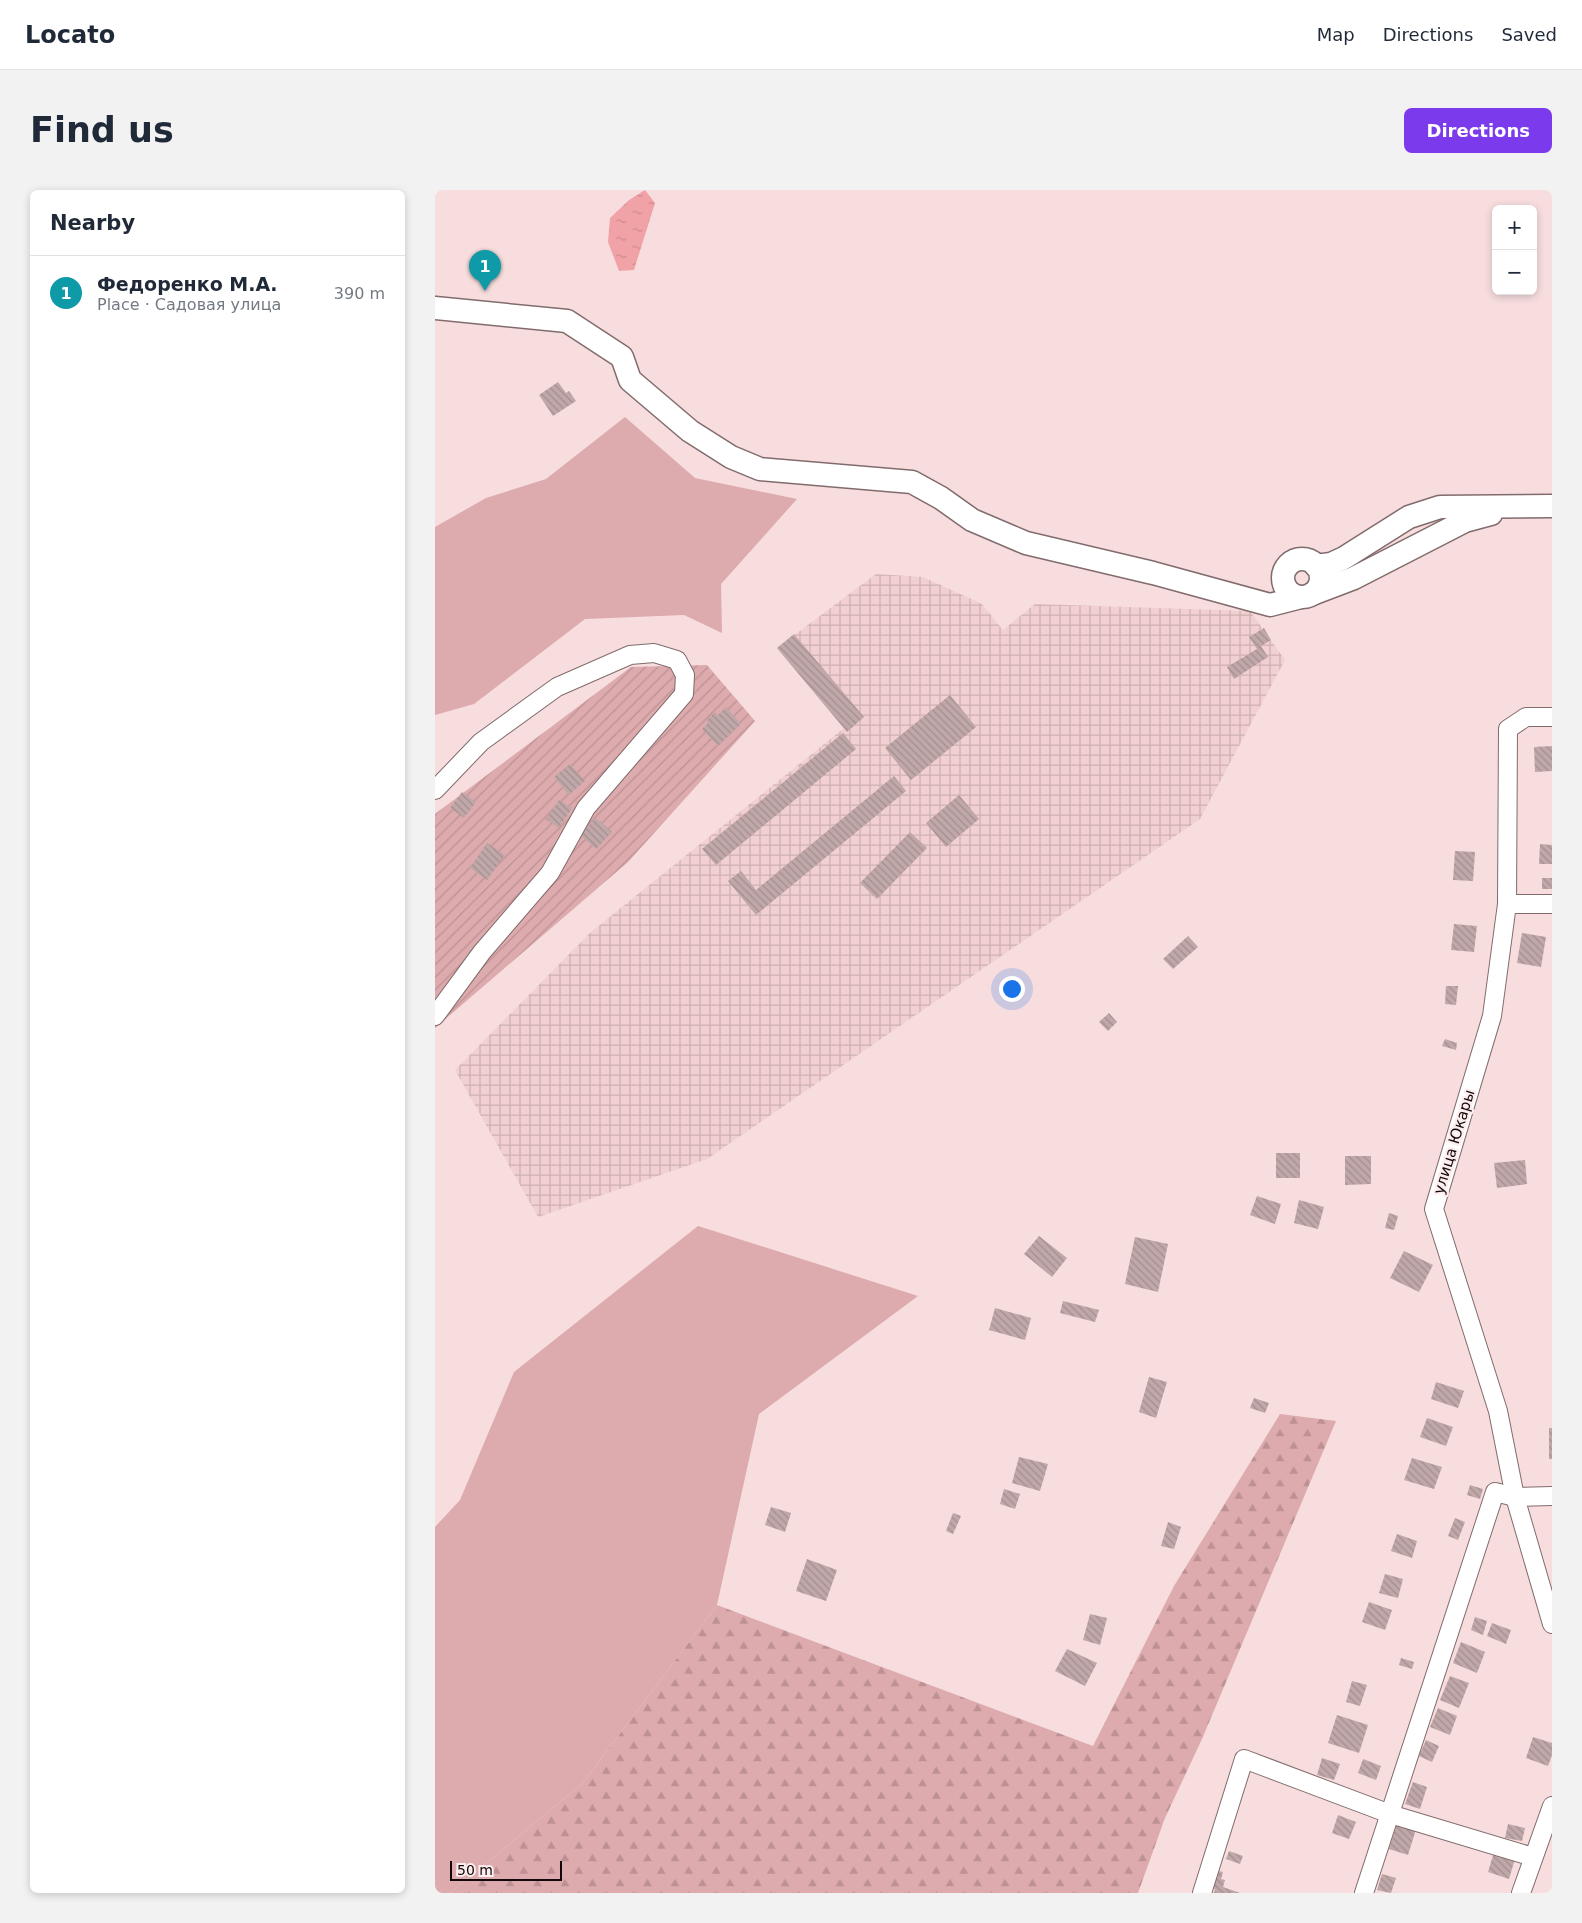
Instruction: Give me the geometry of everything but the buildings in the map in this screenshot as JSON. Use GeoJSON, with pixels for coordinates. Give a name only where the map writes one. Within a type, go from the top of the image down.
{"type":"FeatureCollection","features":[{"type":"Feature","properties":{"kind":"street"},"geometry":{"type":"LineString","coordinates":[[435,308],[567,321],[622,357],[630,380],[682,424],[731,456],[760,469],[912,482],[941,498],[973,520],[1026,543],[1153,573],[1271,605],[1307,595],[1354,578],[1465,521],[1502,511],[1547,506]]}},
{"type":"Feature","properties":{"kind":"street"},"geometry":{"type":"LineString","coordinates":[[1316,566],[1331,564],[1344,558],[1409,517],[1440,507],[1547,506]]}},
{"type":"Feature","properties":{"kind":"street"},"geometry":{"type":"LineString","coordinates":[[1271,605],[1285,571],[1293,562],[1305,560],[1316,566],[1319,571],[1320,584],[1307,595],[1295,596],[1286,588],[1284,583],[1285,571]]}},
{"type":"Feature","properties":{"kind":"street"},"geometry":{"type":"LineString","coordinates":[[435,790],[481,742],[557,688],[630,654],[654,653],[677,660],[685,675],[684,694],[586,808],[550,873],[482,952],[435,1016]]}},
{"type":"Feature","properties":{"kind":"street","name":"улица Юкары"},"geometry":{"type":"LineString","coordinates":[[1552,717],[1527,717],[1508,729],[1507,904],[1492,1016],[1434,1209],[1498,1411],[1515,1497],[1552,1624]]}},
{"type":"Feature","properties":{"kind":"street"},"geometry":{"type":"LineString","coordinates":[[1507,904],[1552,904]]}},
{"type":"Feature","properties":{"kind":"street"},"geometry":{"type":"LineString","coordinates":[[1364,1893],[1495,1492],[1515,1497],[1552,1496]]}},
{"type":"Feature","properties":{"kind":"street"},"geometry":{"type":"LineString","coordinates":[[1202,1893],[1244,1759],[1390,1814],[1533,1857]]}},
{"type":"Feature","properties":{"kind":"street"},"geometry":{"type":"LineString","coordinates":[[1521,1893],[1552,1806]]}},
{"type":"Feature","properties":{"kind":"shaded area"},"geometry":{"type":"Polygon","coordinates":[[[876,574],[923,577],[982,604],[1003,630],[1035,604],[1250,611],[1285,660],[1200,819],[707,1159],[538,1217],[455,1070],[591,932],[844,728],[777,648],[876,574]]]}},
{"type":"Feature","properties":{"kind":"green space"},"geometry":{"type":"Polygon","coordinates":[[[625,417],[695,478],[797,499],[721,584],[722,633],[684,615],[585,619],[474,704],[435,715],[435,527],[486,498],[546,479],[625,417]]]}},
{"type":"Feature","properties":{"kind":"green space"},"geometry":{"type":"Polygon","coordinates":[[[707,665],[755,721],[628,862],[435,1028],[435,814],[631,667],[707,665]]]}},
{"type":"Feature","properties":{"kind":"green space"},"geometry":{"type":"Polygon","coordinates":[[[698,1226],[918,1296],[759,1414],[717,1605],[582,1784],[450,1893],[435,1893],[435,1527],[460,1500],[514,1372],[698,1226]]]}},
{"type":"Feature","properties":{"kind":"green space"},"geometry":{"type":"Polygon","coordinates":[[[1280,1414],[1336,1421],[1202,1739],[1165,1818],[1138,1893],[450,1893],[582,1784],[717,1605],[1093,1746],[1174,1586],[1280,1414]]]}},
{"type":"Feature","properties":{"kind":"water"},"geometry":{"type":"Polygon","coordinates":[[[645,190],[655,203],[634,270],[619,271],[608,242],[610,218],[629,200],[645,190]]]}},
{"type":"Feature","properties":{"kind":"place","name":"Федоренко М.А."},"geometry":{"type":"Point","coordinates":[485,291]}}]}
